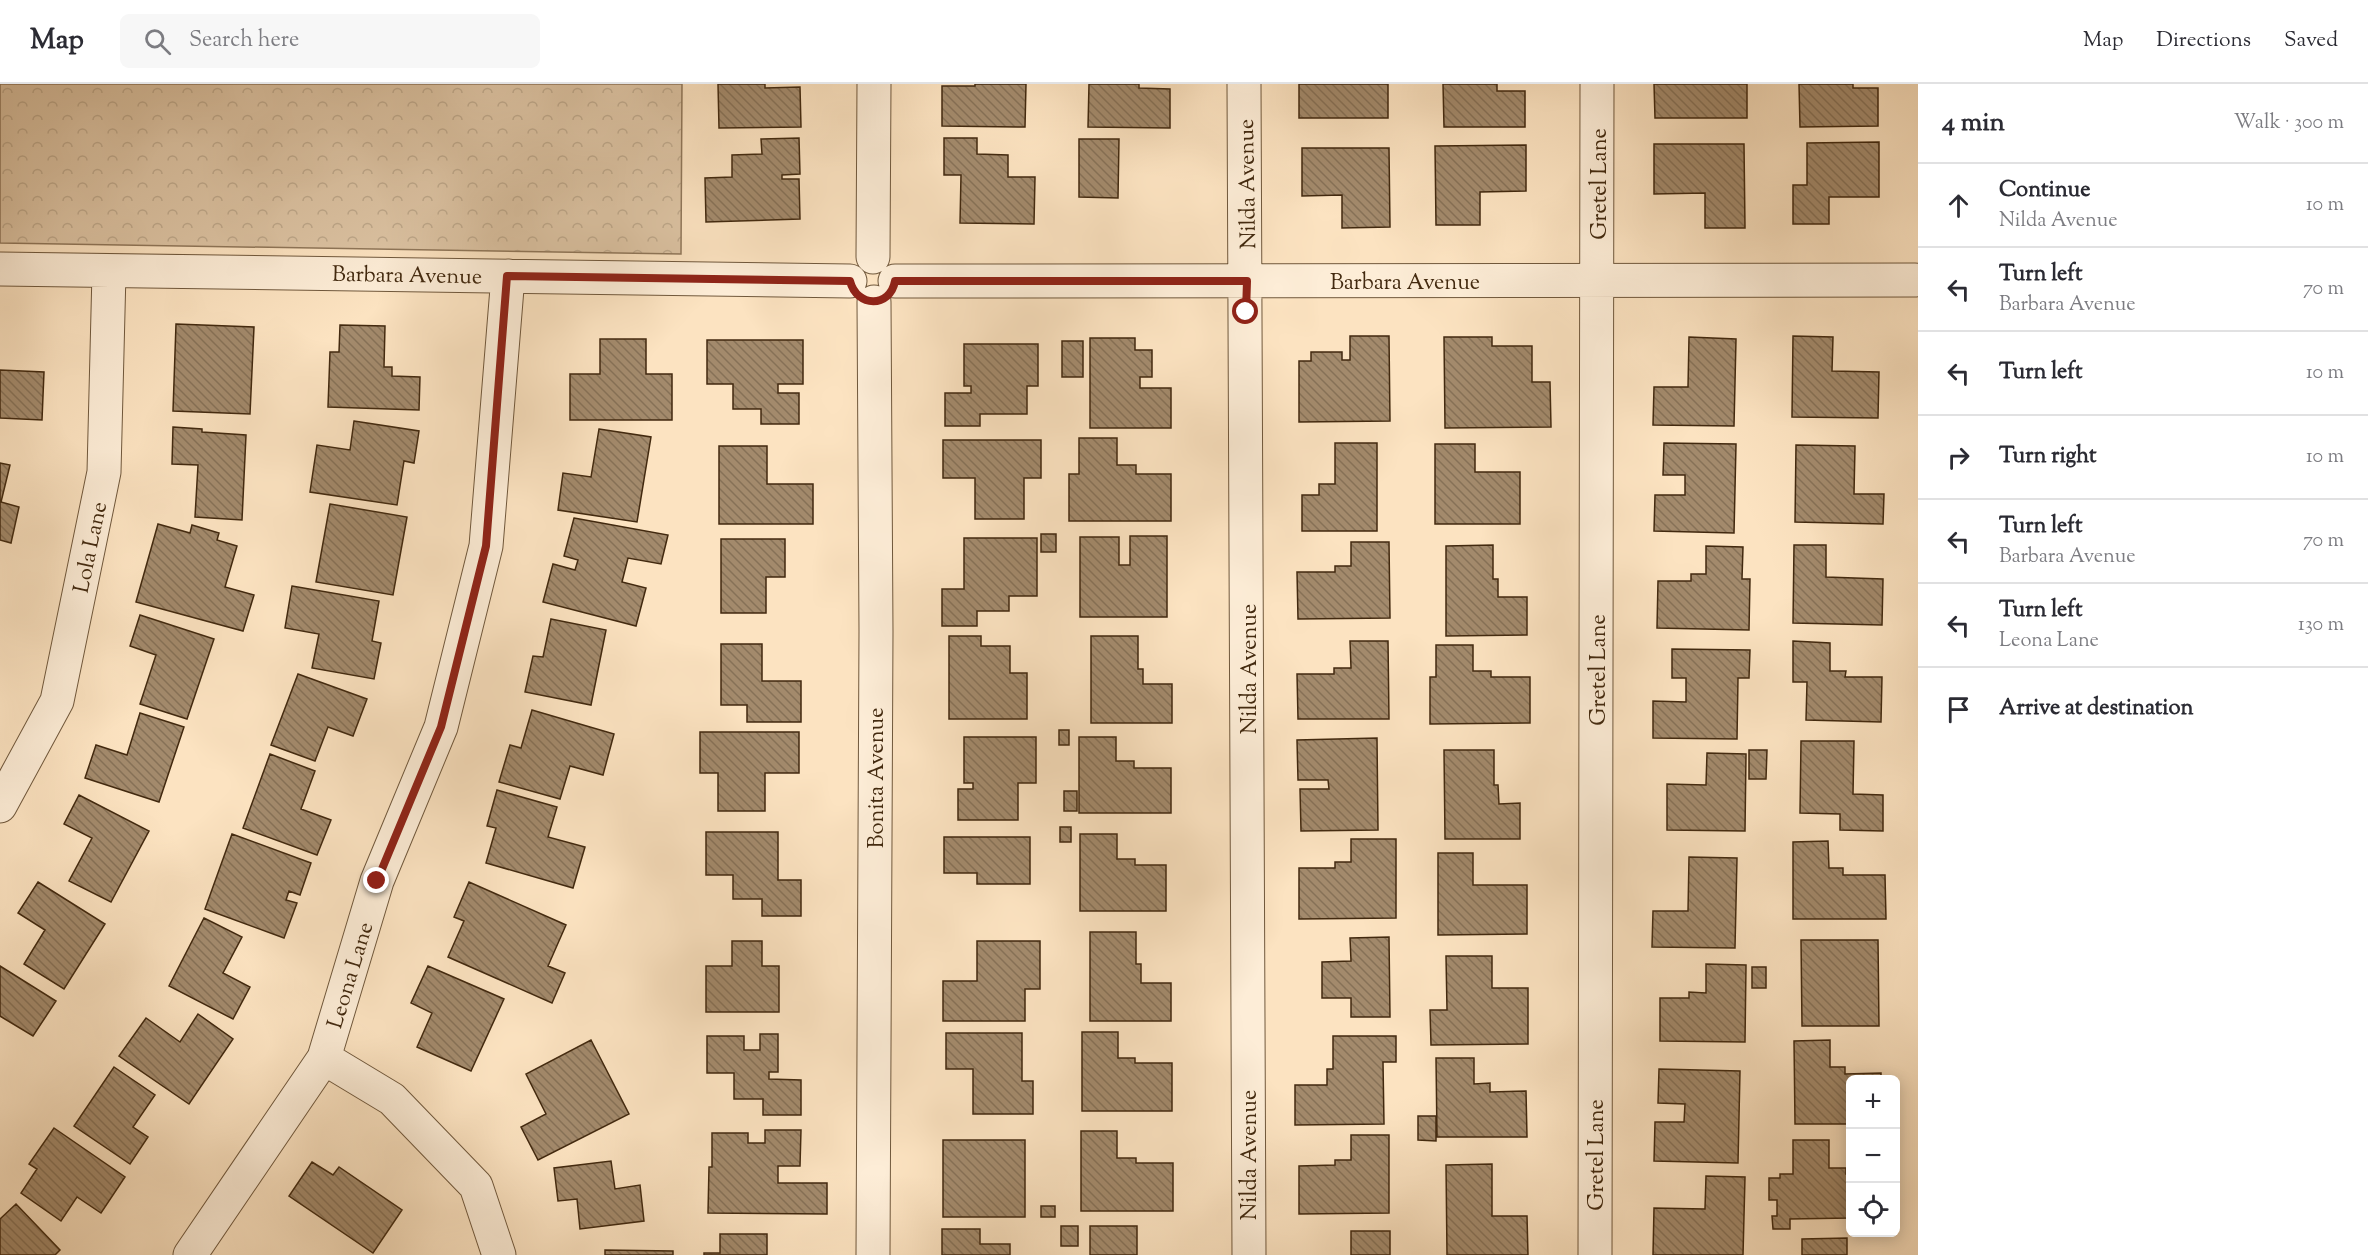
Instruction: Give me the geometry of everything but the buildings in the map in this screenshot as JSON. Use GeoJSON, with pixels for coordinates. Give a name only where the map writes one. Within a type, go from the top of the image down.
{"type":"FeatureCollection","features":[{"type":"Feature","properties":{"kind":"street"},"geometry":{"type":"LineString","coordinates":[[873,288],[891,267],[886,261],[873,257],[874,84]]}},
{"type":"Feature","properties":{"kind":"street","name":"Nilda Avenue"},"geometry":{"type":"LineString","coordinates":[[1244,84],[1247,281],[1249,1255]]}},
{"type":"Feature","properties":{"kind":"street","name":"Gretel Lane"},"geometry":{"type":"LineString","coordinates":[[1595,1255],[1597,84]]}},
{"type":"Feature","properties":{"kind":"street","name":"Barbara Avenue"},"geometry":{"type":"LineString","coordinates":[[0,269],[507,276],[873,288],[1247,281],[1917,278]]}},
{"type":"Feature","properties":{"kind":"street","name":"Lola Lane"},"geometry":{"type":"LineString","coordinates":[[0,806],[57,701],[104,471],[109,272]]}},
{"type":"Feature","properties":{"kind":"street","name":"Leona Lane"},"geometry":{"type":"LineString","coordinates":[[190,1255],[324,1058],[377,881],[441,727],[486,546],[507,276]]}},
{"type":"Feature","properties":{"kind":"street","name":"Bonita Avenue"},"geometry":{"type":"LineString","coordinates":[[873,288],[876,631],[873,1255]]}},
{"type":"Feature","properties":{"kind":"street"},"geometry":{"type":"LineString","coordinates":[[324,1058],[392,1099],[476,1186],[499,1255]]}},
{"type":"Feature","properties":{"kind":"green space"},"geometry":{"type":"Polygon","coordinates":[[[0,84],[682,84],[681,254],[0,243],[0,84]]]}},
{"type":"Feature","properties":{"kind":"route"},"geometry":{"type":"LineString","coordinates":[[377,881],[441,727],[486,546],[507,276],[850,281],[856,294],[874,302],[891,293],[895,281],[1247,281],[1246,312]]}}]}
